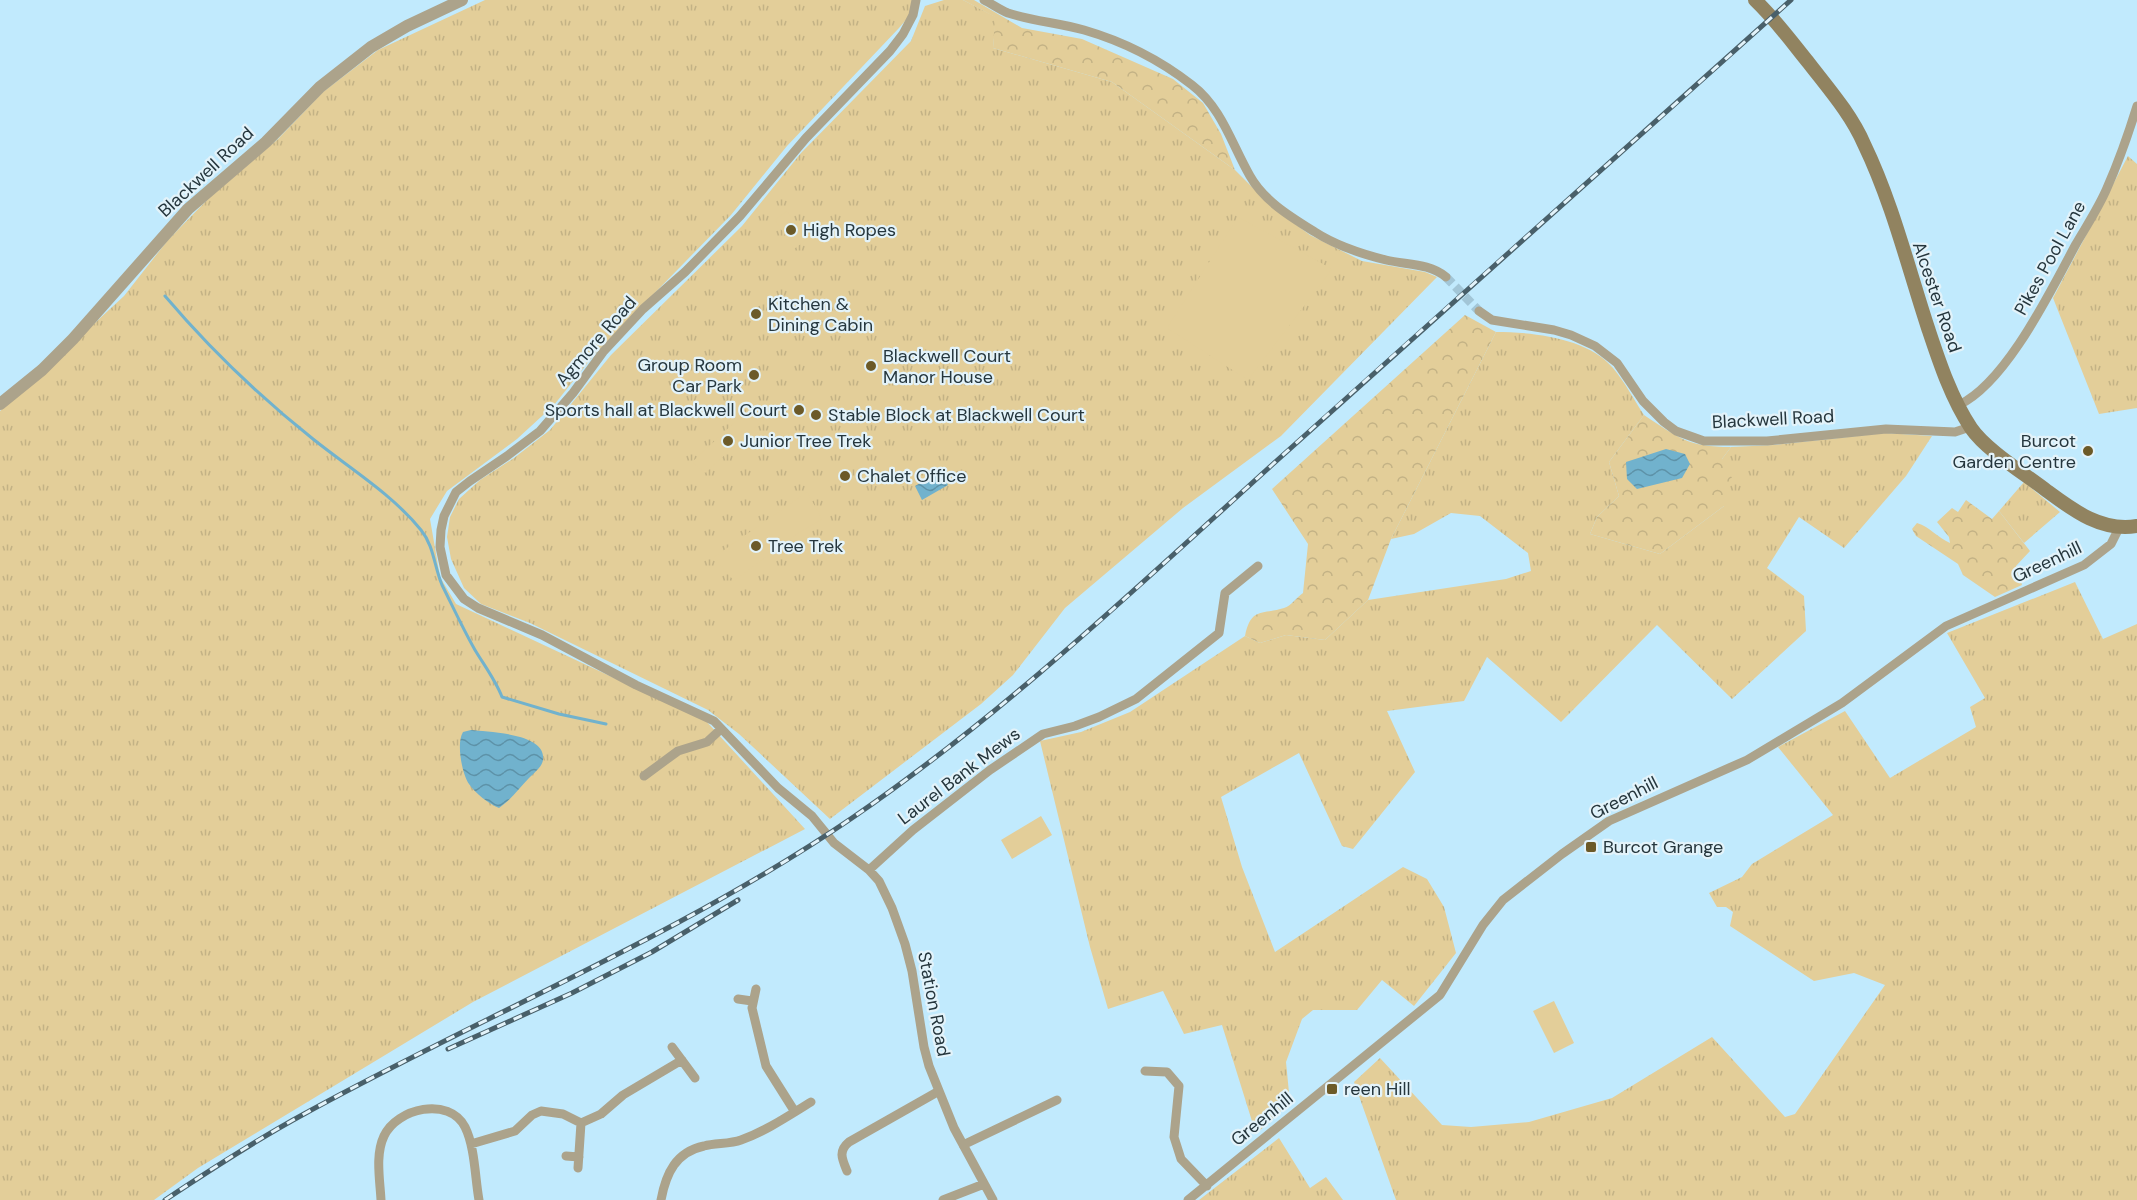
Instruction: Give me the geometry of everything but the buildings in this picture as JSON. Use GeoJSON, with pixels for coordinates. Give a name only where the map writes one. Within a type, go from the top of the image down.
{"type":"FeatureCollection","features":[{"type":"Feature","properties":{"kind":"main road","name":"Alcester Road"},"geometry":{"type":"LineString","coordinates":[[1755,0],[1836,97],[1865,145],[1936,352],[1970,427],[1987,444],[2073,510],[2101,524],[2119,528],[2137,526]]}},
{"type":"Feature","properties":{"kind":"street","name":"Blackwell Road"},"geometry":{"type":"LineString","coordinates":[[0,404],[42,370],[73,339],[188,209],[266,142],[320,87],[371,47],[407,26],[462,0]]}},
{"type":"Feature","properties":{"kind":"street","name":"Agmore Road"},"geometry":{"type":"LineString","coordinates":[[824,829],[778,788],[714,721],[636,685],[542,635],[478,608],[464,598],[446,575],[440,547],[441,530],[444,516],[456,492],[540,430],[573,393],[603,352],[643,309],[685,272],[740,216],[806,138],[890,51],[903,34],[916,0]]}},
{"type":"Feature","properties":{"kind":"street"},"geometry":{"type":"LineString","coordinates":[[984,0],[1007,13],[1083,30],[1131,47],[1169,69],[1194,86],[1210,102],[1229,133],[1250,177],[1264,195],[1286,213],[1317,234],[1359,252],[1386,260],[1430,267],[1446,277]]}},
{"type":"Feature","properties":{"kind":"street","name":"Pikes Pool Lane"},"geometry":{"type":"LineString","coordinates":[[1959,405],[1975,396],[1986,384],[2033,322],[2108,188],[2137,106]]}},
{"type":"Feature","properties":{"kind":"street","name":"Blackwell Road"},"geometry":{"type":"LineString","coordinates":[[1479,310],[1492,320],[1554,330],[1595,346],[1617,363],[1643,401],[1664,422],[1676,431],[1704,441],[1767,441],[1886,429],[1954,432],[1970,427]]}},
{"type":"Feature","properties":{"kind":"street","name":"Greenhill"},"geometry":{"type":"LineString","coordinates":[[1188,1200],[1440,995],[1483,925],[1503,900],[1609,820],[1747,760],[1842,703],[1946,626],[2084,565],[2111,544],[2119,528]]}},
{"type":"Feature","properties":{"kind":"street","name":"Laurel Bank Mews"},"geometry":{"type":"LineString","coordinates":[[869,870],[913,830],[990,770],[1043,734],[1099,717],[1136,699],[1219,633],[1225,593],[1258,566]]}},
{"type":"Feature","properties":{"kind":"street"},"geometry":{"type":"LineString","coordinates":[[644,776],[678,752],[707,742],[721,729]]}},
{"type":"Feature","properties":{"kind":"street","name":"Station Road"},"geometry":{"type":"LineString","coordinates":[[824,829],[846,853],[869,870],[887,895],[905,944],[912,971],[924,1047],[939,1091],[963,1145],[993,1200]]}},
{"type":"Feature","properties":{"kind":"street"},"geometry":{"type":"LineString","coordinates":[[756,989],[752,1008],[766,1066],[795,1112]]}},
{"type":"Feature","properties":{"kind":"street"},"geometry":{"type":"LineString","coordinates":[[738,999],[752,1001]]}},
{"type":"Feature","properties":{"kind":"street"},"geometry":{"type":"LineString","coordinates":[[672,1047],[695,1078]]}},
{"type":"Feature","properties":{"kind":"street"},"geometry":{"type":"LineString","coordinates":[[581,1123],[601,1114],[623,1095],[682,1060]]}},
{"type":"Feature","properties":{"kind":"street"},"geometry":{"type":"LineString","coordinates":[[1145,1071],[1167,1072],[1179,1086],[1174,1137],[1181,1159],[1207,1186]]}},
{"type":"Feature","properties":{"kind":"street"},"geometry":{"type":"LineString","coordinates":[[847,1171],[841,1155],[843,1146],[939,1091]]}},
{"type":"Feature","properties":{"kind":"street"},"geometry":{"type":"LineString","coordinates":[[963,1145],[1057,1100]]}},
{"type":"Feature","properties":{"kind":"street"},"geometry":{"type":"LineString","coordinates":[[662,1200],[664,1186],[671,1168],[688,1151],[738,1141],[765,1130],[811,1102]]}},
{"type":"Feature","properties":{"kind":"street"},"geometry":{"type":"LineString","coordinates":[[381,1200],[380,1151],[383,1138],[390,1126],[408,1114],[428,1109],[443,1111],[457,1117],[465,1127],[471,1144],[479,1200]]}},
{"type":"Feature","properties":{"kind":"street"},"geometry":{"type":"LineString","coordinates":[[471,1144],[515,1131],[532,1114],[541,1111],[564,1114],[581,1123]]}},
{"type":"Feature","properties":{"kind":"street"},"geometry":{"type":"LineString","coordinates":[[578,1168],[581,1123]]}},
{"type":"Feature","properties":{"kind":"street"},"geometry":{"type":"LineString","coordinates":[[566,1156],[579,1157]]}},
{"type":"Feature","properties":{"kind":"street"},"geometry":{"type":"LineString","coordinates":[[943,1200],[984,1184]]}},
{"type":"Feature","properties":{"kind":"green space"},"geometry":{"type":"Polygon","coordinates":[[[485,0],[914,0],[911,14],[899,28],[787,146],[731,215],[594,355],[554,405],[517,439],[447,491],[430,519],[440,577],[456,604],[706,721],[805,829],[473,1002],[198,1168],[154,1200],[0,1200],[0,411],[124,296],[168,240],[208,199],[278,139],[323,92],[378,50],[485,0]]]}},
{"type":"Feature","properties":{"kind":"green space"},"geometry":{"type":"Polygon","coordinates":[[[944,0],[963,0],[996,17],[993,48],[1112,82],[1235,170],[1271,206],[1310,235],[1362,261],[1425,272],[1437,277],[1281,436],[1183,508],[1065,608],[1013,675],[981,704],[830,819],[739,734],[708,710],[530,623],[481,604],[464,588],[451,559],[447,537],[450,517],[459,499],[480,480],[514,458],[550,430],[611,355],[742,226],[801,153],[911,41],[925,6],[944,0]]]}},
{"type":"Feature","properties":{"kind":"green space"},"geometry":{"type":"Polygon","coordinates":[[[963,0],[974,0],[1022,28],[1082,39],[1173,79],[1203,103],[1221,134],[1235,170],[1112,82],[993,48],[995,17],[963,0]]]}},
{"type":"Feature","properties":{"kind":"green space"},"geometry":{"type":"Polygon","coordinates":[[[2128,156],[2137,164],[2137,408],[2099,414],[2053,298],[2128,156]]]}},
{"type":"Feature","properties":{"kind":"green space","name":"High Ropes"},"geometry":{"type":"Polygon","coordinates":[[[787,211],[806,240],[794,249],[775,220],[787,211]]]}},
{"type":"Feature","properties":{"kind":"green space"},"geometry":{"type":"Polygon","coordinates":[[[1238,217],[1332,269],[1248,380],[1167,328],[1238,217]]]}},
{"type":"Feature","properties":{"kind":"green space"},"geometry":{"type":"Polygon","coordinates":[[[1465,315],[1496,332],[1391,539],[1368,600],[1325,640],[1286,635],[1260,643],[1245,636],[1247,627],[1254,616],[1287,607],[1303,593],[1308,544],[1272,489],[1465,315]]]}},
{"type":"Feature","properties":{"kind":"green space"},"geometry":{"type":"Polygon","coordinates":[[[1496,332],[1543,335],[1575,343],[1602,358],[1617,373],[1644,415],[1609,462],[1619,496],[1597,517],[1590,534],[1660,554],[1724,506],[1722,459],[1731,447],[1774,445],[1885,433],[1932,436],[1906,476],[1844,548],[1799,517],[1767,568],[1804,596],[1806,631],[1732,699],[1657,625],[1561,722],[1487,657],[1464,701],[1387,711],[1415,772],[1353,849],[1342,846],[1299,753],[1221,797],[1242,867],[1275,952],[1403,867],[1427,879],[1444,907],[1456,953],[1414,1006],[1382,980],[1357,1010],[1313,1010],[1302,1019],[1286,1062],[1290,1103],[1256,1134],[1222,1025],[1184,1034],[1163,991],[1108,1009],[1090,947],[1040,741],[1081,732],[1130,712],[1245,636],[1260,643],[1286,635],[1325,640],[1368,600],[1506,579],[1531,571],[1528,553],[1480,516],[1451,513],[1414,534],[1391,539],[1496,332]]]}},
{"type":"Feature","properties":{"kind":"green space","name":"Junior Tree Trek"},"geometry":{"type":"Polygon","coordinates":[[[750,408],[764,419],[705,473],[692,462],[750,408]]]}},
{"type":"Feature","properties":{"kind":"green space"},"geometry":{"type":"Polygon","coordinates":[[[1644,415],[1684,440],[1716,447],[1731,447],[1722,459],[1732,478],[1724,506],[1660,554],[1590,534],[1597,517],[1619,496],[1609,462],[1644,415]]]}},
{"type":"Feature","properties":{"kind":"green space"},"geometry":{"type":"Polygon","coordinates":[[[2024,482],[2060,512],[2024,543],[1999,511],[2024,482]]]}},
{"type":"Feature","properties":{"kind":"green space","name":"Tree Trek"},"geometry":{"type":"Polygon","coordinates":[[[807,492],[822,519],[797,534],[734,581],[714,557],[807,492]]]}},
{"type":"Feature","properties":{"kind":"green space"},"geometry":{"type":"Polygon","coordinates":[[[1966,500],[1992,519],[1999,511],[2030,551],[2016,566],[2022,585],[1995,597],[1963,575],[1958,564],[1916,536],[1912,529],[1917,523],[1950,543],[1949,537],[1937,522],[1952,508],[1958,512],[1966,500]]]}},
{"type":"Feature","properties":{"kind":"green space"},"geometry":{"type":"Polygon","coordinates":[[[2075,582],[2103,639],[2137,624],[2137,1200],[1396,1200],[1354,1082],[1380,1058],[1442,1125],[1471,1127],[1529,1122],[1612,1098],[1712,1037],[1785,1117],[1795,1114],[1885,985],[1854,973],[1814,981],[1730,926],[1733,912],[1726,907],[1717,907],[1709,893],[1742,877],[1752,864],[1833,815],[1778,747],[1845,711],[1890,778],[1976,727],[1970,707],[1985,698],[1947,633],[2075,582]]]}},
{"type":"Feature","properties":{"kind":"green space"},"geometry":{"type":"Polygon","coordinates":[[[1041,816],[1052,835],[1012,859],[1001,840],[1041,816]]]}},
{"type":"Feature","properties":{"kind":"green space"},"geometry":{"type":"Polygon","coordinates":[[[1554,1001],[1574,1043],[1554,1053],[1533,1011],[1554,1001]]]}},
{"type":"Feature","properties":{"kind":"green space"},"geometry":{"type":"Polygon","coordinates":[[[1279,1138],[1310,1188],[1326,1177],[1343,1200],[1199,1200],[1279,1138]]]}},
{"type":"Feature","properties":{"kind":"water"},"geometry":{"type":"Polygon","coordinates":[[[1666,449],[1685,454],[1690,464],[1682,478],[1637,489],[1627,479],[1626,462],[1666,449]]]}},
{"type":"Feature","properties":{"kind":"water"},"geometry":{"type":"Polygon","coordinates":[[[940,472],[948,485],[922,500],[915,486],[940,472]]]}},
{"type":"Feature","properties":{"kind":"water"},"geometry":{"type":"Polygon","coordinates":[[[471,730],[502,733],[526,739],[536,744],[542,751],[543,760],[539,767],[499,808],[475,791],[464,773],[460,743],[463,732],[471,730]]]}},
{"type":"Feature","properties":{"kind":"waterway"},"geometry":{"type":"LineString","coordinates":[[165,296],[217,353],[254,389],[313,439],[397,504],[421,530],[431,549],[442,585],[502,697],[559,714],[606,724]]}},
{"type":"Feature","properties":{"kind":"tunnel"},"geometry":{"type":"LineString","coordinates":[[1446,277],[1479,311]]}},
{"type":"Feature","properties":{"kind":"railway"},"geometry":{"type":"LineString","coordinates":[[165,1200],[268,1134],[304,1114],[719,900],[852,818],[908,778],[1016,693],[1120,603],[1402,347],[1791,0]]}},
{"type":"Feature","properties":{"kind":"railway"},"geometry":{"type":"LineString","coordinates":[[448,1049],[572,993],[652,952],[738,900]]}},
{"type":"Feature","properties":{"kind":"place","name":"High Ropes"},"geometry":{"type":"Point","coordinates":[791,230]}},
{"type":"Feature","properties":{"kind":"place","name":"Kitchen & Dining Cabin"},"geometry":{"type":"Point","coordinates":[756,314]}},
{"type":"Feature","properties":{"kind":"place","name":"Blackwell Court Manor House"},"geometry":{"type":"Point","coordinates":[871,366]}},
{"type":"Feature","properties":{"kind":"place","name":"Group Room Car Park"},"geometry":{"type":"Point","coordinates":[754,375]}},
{"type":"Feature","properties":{"kind":"place","name":"Sports hall at Blackwell Court"},"geometry":{"type":"Point","coordinates":[799,410]}},
{"type":"Feature","properties":{"kind":"place","name":"Stable Block at Blackwell Court"},"geometry":{"type":"Point","coordinates":[816,415]}},
{"type":"Feature","properties":{"kind":"place","name":"Junior Tree Trek"},"geometry":{"type":"Point","coordinates":[728,441]}},
{"type":"Feature","properties":{"kind":"place","name":"Burcot Garden Centre"},"geometry":{"type":"Point","coordinates":[2088,451]}},
{"type":"Feature","properties":{"kind":"place","name":"Chalet Office"},"geometry":{"type":"Point","coordinates":[845,476]}},
{"type":"Feature","properties":{"kind":"place","name":"Tree Trek"},"geometry":{"type":"Point","coordinates":[756,546]}},
{"type":"Feature","properties":{"kind":"place","name":"Burcot Grange"},"geometry":{"type":"Point","coordinates":[1591,847]}},
{"type":"Feature","properties":{"kind":"place","name":"reen Hill"},"geometry":{"type":"Point","coordinates":[1332,1089]}}]}
